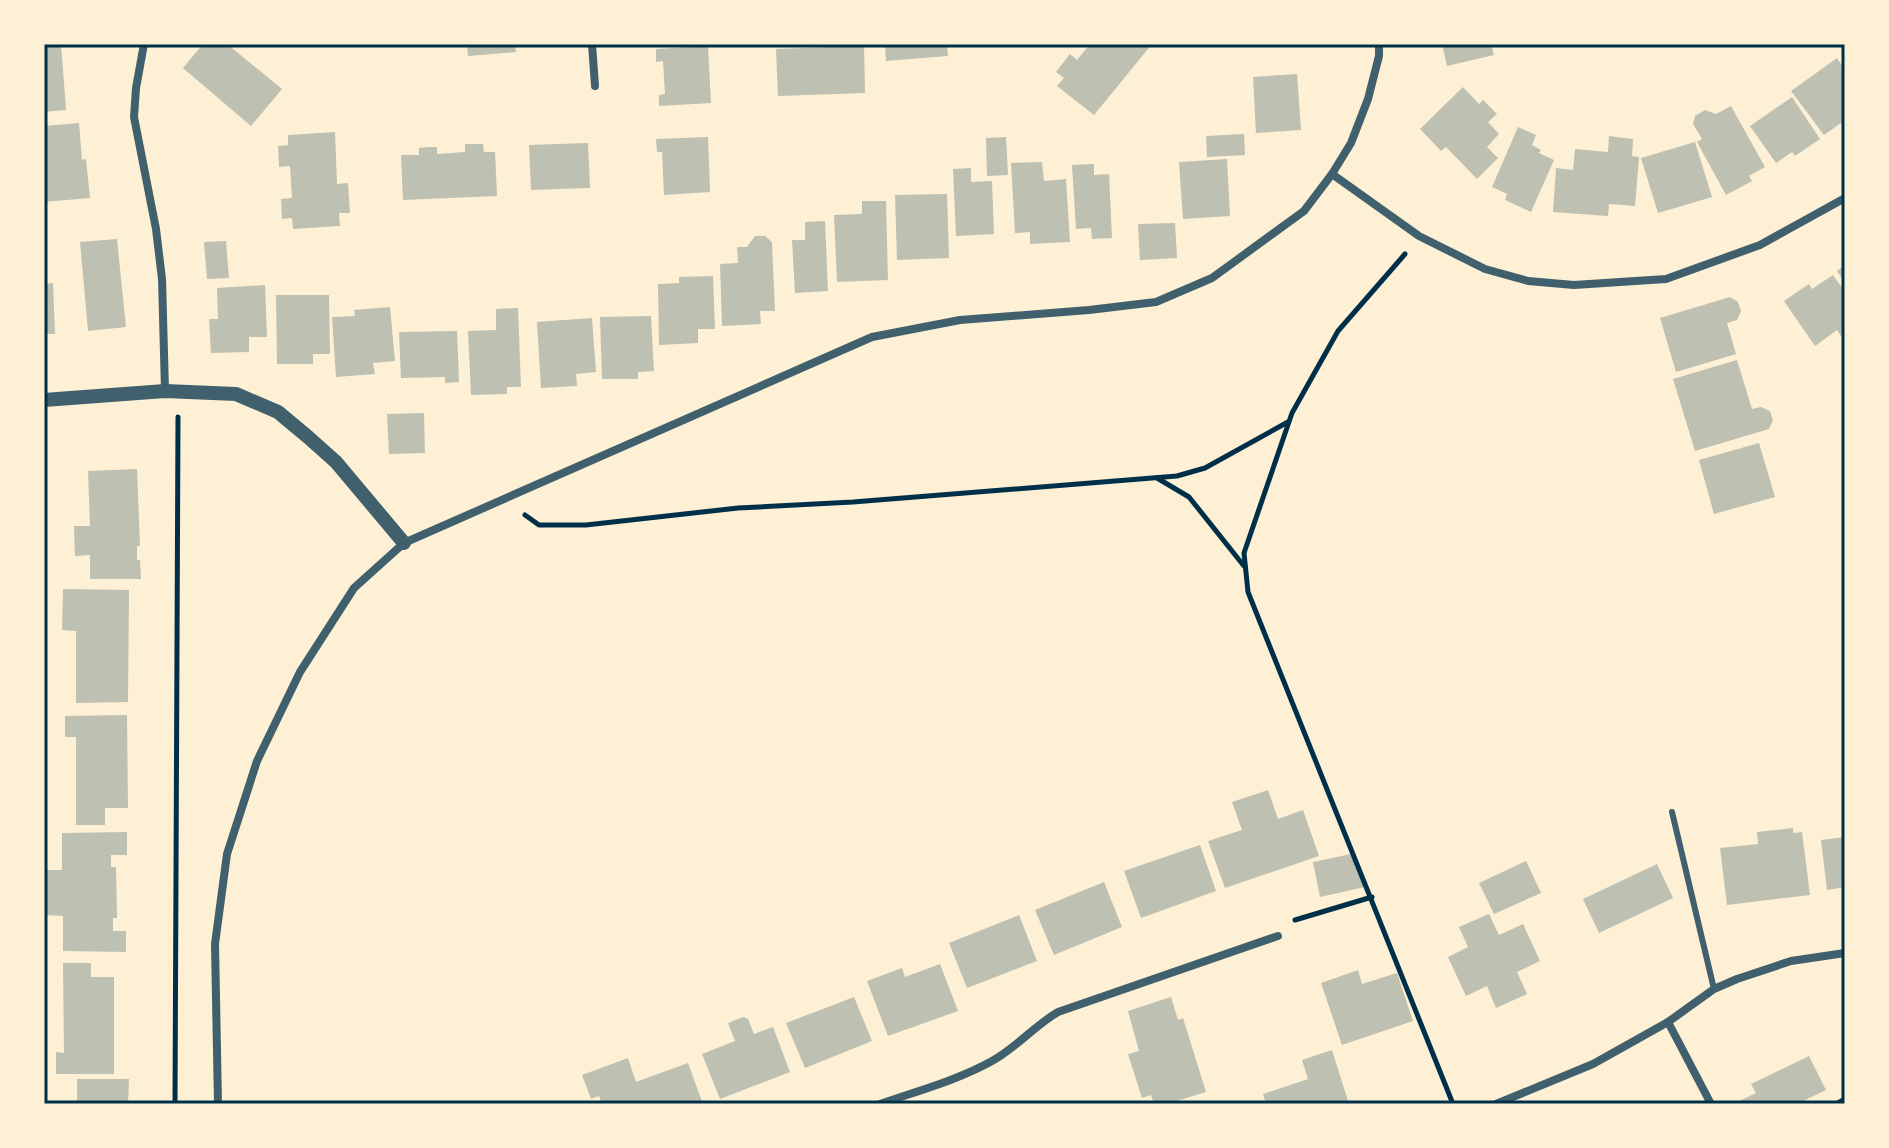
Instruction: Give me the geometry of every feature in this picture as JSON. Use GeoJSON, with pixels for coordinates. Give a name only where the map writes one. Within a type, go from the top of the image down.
{"type":"FeatureCollection","features":[{"type":"Feature","properties":{"kind":"street"},"geometry":{"type":"LineString","coordinates":[[144,44],[134,117],[156,229],[172,391]]}},
{"type":"Feature","properties":{"kind":"street"},"geometry":{"type":"LineString","coordinates":[[592,44],[595,86]]}},
{"type":"Feature","properties":{"kind":"street"},"geometry":{"type":"LineString","coordinates":[[218,1104],[215,944],[227,854],[254,769],[293,685],[354,588],[404,543],[872,337],[960,320],[1156,302],[1212,278],[1304,211],[1332,174],[1351,143],[1368,99],[1379,44]]}},
{"type":"Feature","properties":{"kind":"street"},"geometry":{"type":"LineString","coordinates":[[1332,174],[1419,236],[1485,269],[1528,281],[1574,285],[1666,279],[1760,245],[1845,198]]}},
{"type":"Feature","properties":{"kind":"street"},"geometry":{"type":"LineString","coordinates":[[44,400],[172,391],[236,394],[278,412],[336,462],[404,543]]}},
{"type":"Feature","properties":{"kind":"street"},"geometry":{"type":"LineString","coordinates":[[880,1104],[979,1068],[996,1059],[1042,1021],[1058,1012],[1278,936]]}},
{"type":"Feature","properties":{"kind":"street"},"geometry":{"type":"LineString","coordinates":[[1496,1104],[1593,1064],[1668,1022],[1714,989],[1791,961],[1845,953]]}},
{"type":"Feature","properties":{"kind":"street"},"geometry":{"type":"LineString","coordinates":[[1668,1022],[1711,1104]]}},
{"type":"Feature","properties":{"kind":"lane"},"geometry":{"type":"LineString","coordinates":[[1672,812],[1714,989]]}},
{"type":"Feature","properties":{"kind":"path"},"geometry":{"type":"LineString","coordinates":[[1419,236],[1338,331],[1289,422],[1244,553],[1248,592],[1453,1104]]}},
{"type":"Feature","properties":{"kind":"path"},"geometry":{"type":"LineString","coordinates":[[172,391],[175,1104]]}},
{"type":"Feature","properties":{"kind":"path"},"geometry":{"type":"LineString","coordinates":[[502,498],[539,525],[586,525],[738,508],[1177,476],[1205,468],[1289,422]]}},
{"type":"Feature","properties":{"kind":"path"},"geometry":{"type":"LineString","coordinates":[[1156,477],[1189,497],[1246,568]]}},
{"type":"Feature","properties":{"kind":"path"},"geometry":{"type":"LineString","coordinates":[[1278,936],[1286,923],[1372,897]]}},
{"type":"Feature","properties":{"kind":"path"},"geometry":{"type":"LineString","coordinates":[[1836,1104],[1845,1099]]}},
{"type":"Feature","properties":{"kind":"building"},"geometry":{"type":"Polygon","coordinates":[[[44,44],[61,44],[66,110],[44,112],[44,44]]]}},
{"type":"Feature","properties":{"kind":"building"},"geometry":{"type":"Polygon","coordinates":[[[203,44],[227,44],[282,89],[251,126],[183,68],[203,44]]]}},
{"type":"Feature","properties":{"kind":"building"},"geometry":{"type":"Polygon","coordinates":[[[467,44],[515,44],[516,52],[468,56],[467,44]]]}},
{"type":"Feature","properties":{"kind":"building"},"geometry":{"type":"Polygon","coordinates":[[[885,44],[947,44],[948,56],[886,61],[885,44]]]}},
{"type":"Feature","properties":{"kind":"building"},"geometry":{"type":"Polygon","coordinates":[[[1090,44],[1152,44],[1094,115],[1057,86],[1064,78],[1056,72],[1070,54],[1077,60],[1090,44]]]}},
{"type":"Feature","properties":{"kind":"building"},"geometry":{"type":"Polygon","coordinates":[[[1442,44],[1491,44],[1494,55],[1447,66],[1442,44]]]}},
{"type":"Feature","properties":{"kind":"building"},"geometry":{"type":"Polygon","coordinates":[[[708,46],[711,103],[659,106],[659,95],[665,94],[663,61],[656,62],[656,49],[708,46]]]}},
{"type":"Feature","properties":{"kind":"building"},"geometry":{"type":"Polygon","coordinates":[[[864,46],[865,93],[778,96],[776,49],[864,46]]]}},
{"type":"Feature","properties":{"kind":"building"},"geometry":{"type":"Polygon","coordinates":[[[1837,58],[1845,70],[1845,129],[1841,123],[1824,135],[1791,91],[1837,58]]]}},
{"type":"Feature","properties":{"kind":"building"},"geometry":{"type":"Polygon","coordinates":[[[1297,74],[1301,130],[1256,133],[1253,77],[1297,74]]]}},
{"type":"Feature","properties":{"kind":"building"},"geometry":{"type":"Polygon","coordinates":[[[1463,87],[1479,104],[1483,100],[1497,114],[1488,122],[1499,134],[1487,147],[1498,158],[1477,179],[1446,147],[1441,151],[1420,129],[1463,87]]]}},
{"type":"Feature","properties":{"kind":"building"},"geometry":{"type":"Polygon","coordinates":[[[1792,97],[1820,139],[1795,156],[1792,152],[1776,163],[1750,126],[1792,97]]]}},
{"type":"Feature","properties":{"kind":"building"},"geometry":{"type":"Polygon","coordinates":[[[1731,106],[1765,167],[1749,176],[1752,181],[1726,195],[1697,142],[1702,139],[1693,124],[1695,116],[1705,110],[1716,114],[1731,106]]]}},
{"type":"Feature","properties":{"kind":"building"},"geometry":{"type":"Polygon","coordinates":[[[79,123],[82,160],[86,159],[90,198],[44,202],[44,126],[79,123]]]}},
{"type":"Feature","properties":{"kind":"building"},"geometry":{"type":"Polygon","coordinates":[[[1518,127],[1536,135],[1532,145],[1541,150],[1539,153],[1554,160],[1531,212],[1505,200],[1507,194],[1492,187],[1518,127]]]}},
{"type":"Feature","properties":{"kind":"building"},"geometry":{"type":"Polygon","coordinates":[[[335,132],[337,184],[348,183],[350,213],[339,213],[340,226],[293,229],[292,218],[282,219],[281,199],[292,198],[290,166],[279,167],[278,146],[288,145],[288,135],[335,132]]]}},
{"type":"Feature","properties":{"kind":"building"},"geometry":{"type":"Polygon","coordinates":[[[1244,134],[1245,155],[1207,157],[1206,136],[1244,134]]]}},
{"type":"Feature","properties":{"kind":"building"},"geometry":{"type":"Polygon","coordinates":[[[1609,136],[1633,139],[1632,156],[1639,157],[1635,206],[1609,204],[1608,216],[1553,212],[1556,168],[1573,170],[1575,149],[1608,152],[1609,136]]]}},
{"type":"Feature","properties":{"kind":"building"},"geometry":{"type":"Polygon","coordinates":[[[708,137],[710,192],[664,195],[662,152],[657,152],[656,139],[708,137]]]}},
{"type":"Feature","properties":{"kind":"building"},"geometry":{"type":"Polygon","coordinates":[[[1006,137],[1008,175],[987,176],[986,138],[1006,137]]]}},
{"type":"Feature","properties":{"kind":"building"},"geometry":{"type":"Polygon","coordinates":[[[1695,142],[1712,197],[1658,213],[1641,158],[1695,142]]]}},
{"type":"Feature","properties":{"kind":"building"},"geometry":{"type":"Polygon","coordinates":[[[588,143],[590,188],[531,190],[529,145],[588,143]]]}},
{"type":"Feature","properties":{"kind":"building"},"geometry":{"type":"Polygon","coordinates":[[[465,144],[483,144],[484,152],[495,152],[497,196],[403,200],[401,155],[419,155],[419,148],[428,147],[437,147],[437,154],[465,152],[465,144]]]}},
{"type":"Feature","properties":{"kind":"building"},"geometry":{"type":"Polygon","coordinates":[[[1227,159],[1230,216],[1183,219],[1179,162],[1227,159]]]}},
{"type":"Feature","properties":{"kind":"building"},"geometry":{"type":"Polygon","coordinates":[[[1042,162],[1044,181],[1066,179],[1070,242],[1030,244],[1030,232],[1015,233],[1011,163],[1042,162]]]}},
{"type":"Feature","properties":{"kind":"building"},"geometry":{"type":"Polygon","coordinates":[[[1094,164],[1094,175],[1109,174],[1112,238],[1092,239],[1091,228],[1076,229],[1072,165],[1094,164]]]}},
{"type":"Feature","properties":{"kind":"building"},"geometry":{"type":"Polygon","coordinates":[[[971,168],[971,182],[992,181],[994,234],[956,236],[953,169],[971,168]]]}},
{"type":"Feature","properties":{"kind":"building"},"geometry":{"type":"Polygon","coordinates":[[[947,194],[949,258],[897,260],[895,195],[947,194]]]}},
{"type":"Feature","properties":{"kind":"building"},"geometry":{"type":"Polygon","coordinates":[[[862,201],[886,201],[888,280],[837,282],[834,215],[862,214],[862,201]]]}},
{"type":"Feature","properties":{"kind":"building"},"geometry":{"type":"Polygon","coordinates":[[[825,221],[828,291],[795,293],[792,240],[805,240],[805,222],[825,221]]]}},
{"type":"Feature","properties":{"kind":"building"},"geometry":{"type":"Polygon","coordinates":[[[1175,223],[1177,258],[1140,260],[1138,224],[1175,223]]]}},
{"type":"Feature","properties":{"kind":"building"},"geometry":{"type":"Polygon","coordinates":[[[755,236],[765,236],[772,242],[775,311],[760,311],[761,324],[722,326],[720,264],[738,263],[737,247],[747,247],[755,236]]]}},
{"type":"Feature","properties":{"kind":"building"},"geometry":{"type":"Polygon","coordinates":[[[117,239],[126,327],[88,331],[80,242],[117,239]]]}},
{"type":"Feature","properties":{"kind":"building"},"geometry":{"type":"Polygon","coordinates":[[[226,241],[229,278],[207,279],[204,242],[226,241]]]}},
{"type":"Feature","properties":{"kind":"building"},"geometry":{"type":"Polygon","coordinates":[[[1845,265],[1845,283],[1837,271],[1845,265]]]}},
{"type":"Feature","properties":{"kind":"building"},"geometry":{"type":"Polygon","coordinates":[[[1833,275],[1845,292],[1845,342],[1837,330],[1815,346],[1784,301],[1809,284],[1812,289],[1833,275]]]}},
{"type":"Feature","properties":{"kind":"building"},"geometry":{"type":"Polygon","coordinates":[[[713,276],[715,329],[698,329],[698,343],[659,345],[658,284],[679,283],[679,277],[713,276]]]}},
{"type":"Feature","properties":{"kind":"building"},"geometry":{"type":"Polygon","coordinates":[[[53,283],[55,334],[44,334],[44,284],[53,283]]]}},
{"type":"Feature","properties":{"kind":"building"},"geometry":{"type":"Polygon","coordinates":[[[265,285],[267,337],[249,337],[249,352],[211,353],[209,319],[218,319],[217,288],[265,285]]]}},
{"type":"Feature","properties":{"kind":"building"},"geometry":{"type":"Polygon","coordinates":[[[276,295],[329,295],[330,354],[313,354],[313,364],[277,364],[276,295]]]}},
{"type":"Feature","properties":{"kind":"building"},"geometry":{"type":"Polygon","coordinates":[[[1730,297],[1738,302],[1741,311],[1737,320],[1727,323],[1736,354],[1676,372],[1660,318],[1730,297]]]}},
{"type":"Feature","properties":{"kind":"building"},"geometry":{"type":"Polygon","coordinates":[[[390,307],[395,361],[373,363],[375,374],[336,377],[332,317],[355,316],[354,310],[390,307]]]}},
{"type":"Feature","properties":{"kind":"building"},"geometry":{"type":"Polygon","coordinates":[[[518,308],[521,387],[507,387],[507,394],[471,395],[468,331],[496,330],[496,309],[518,308]]]}},
{"type":"Feature","properties":{"kind":"building"},"geometry":{"type":"Polygon","coordinates":[[[651,316],[654,371],[638,372],[638,379],[602,379],[600,317],[651,316]]]}},
{"type":"Feature","properties":{"kind":"building"},"geometry":{"type":"Polygon","coordinates":[[[592,318],[596,372],[576,374],[577,386],[541,388],[537,322],[592,318]]]}},
{"type":"Feature","properties":{"kind":"building"},"geometry":{"type":"Polygon","coordinates":[[[457,331],[459,382],[445,383],[445,377],[401,378],[399,332],[457,331]]]}},
{"type":"Feature","properties":{"kind":"building"},"geometry":{"type":"Polygon","coordinates":[[[1737,360],[1752,409],[1761,407],[1770,411],[1773,420],[1769,429],[1695,451],[1673,379],[1737,360]]]}},
{"type":"Feature","properties":{"kind":"building"},"geometry":{"type":"Polygon","coordinates":[[[424,413],[425,453],[389,454],[387,414],[424,413]]]}},
{"type":"Feature","properties":{"kind":"building"},"geometry":{"type":"Polygon","coordinates":[[[1759,443],[1775,497],[1714,514],[1699,460],[1759,443]]]}},
{"type":"Feature","properties":{"kind":"building"},"geometry":{"type":"Polygon","coordinates":[[[137,469],[140,546],[137,546],[137,560],[140,560],[141,579],[90,579],[90,555],[75,556],[74,526],[90,526],[88,471],[137,469]]]}},
{"type":"Feature","properties":{"kind":"building"},"geometry":{"type":"Polygon","coordinates":[[[63,589],[129,590],[128,702],[76,703],[76,631],[62,630],[63,589]]]}},
{"type":"Feature","properties":{"kind":"building"},"geometry":{"type":"Polygon","coordinates":[[[127,715],[128,808],[105,808],[105,825],[76,825],[76,737],[65,737],[65,716],[127,715]]]}},
{"type":"Feature","properties":{"kind":"building"},"geometry":{"type":"Polygon","coordinates":[[[1268,790],[1278,819],[1303,810],[1319,856],[1225,888],[1208,841],[1242,830],[1232,802],[1268,790]]]}},
{"type":"Feature","properties":{"kind":"building"},"geometry":{"type":"Polygon","coordinates":[[[1793,828],[1793,833],[1802,832],[1810,895],[1727,905],[1720,848],[1758,844],[1757,832],[1793,828]]]}},
{"type":"Feature","properties":{"kind":"building"},"geometry":{"type":"Polygon","coordinates":[[[127,832],[127,855],[111,855],[111,867],[116,867],[117,918],[113,918],[113,931],[126,931],[126,952],[63,951],[63,916],[45,915],[47,870],[62,870],[62,833],[127,832]]]}},
{"type":"Feature","properties":{"kind":"building"},"geometry":{"type":"Polygon","coordinates":[[[1845,837],[1845,887],[1827,890],[1821,840],[1845,837]]]}},
{"type":"Feature","properties":{"kind":"building"},"geometry":{"type":"Polygon","coordinates":[[[1200,845],[1216,891],[1141,918],[1124,871],[1200,845]]]}},
{"type":"Feature","properties":{"kind":"building"},"geometry":{"type":"Polygon","coordinates":[[[1351,854],[1365,887],[1320,897],[1313,862],[1351,854]]]}},
{"type":"Feature","properties":{"kind":"building"},"geometry":{"type":"Polygon","coordinates":[[[1526,861],[1541,893],[1494,914],[1479,883],[1526,861]]]}},
{"type":"Feature","properties":{"kind":"building"},"geometry":{"type":"Polygon","coordinates":[[[1657,864],[1673,898],[1599,933],[1583,899],[1657,864]]]}},
{"type":"Feature","properties":{"kind":"building"},"geometry":{"type":"Polygon","coordinates":[[[1104,882],[1122,927],[1054,955],[1035,910],[1104,882]]]}},
{"type":"Feature","properties":{"kind":"building"},"geometry":{"type":"Polygon","coordinates":[[[1489,914],[1499,935],[1523,924],[1540,961],[1517,972],[1527,994],[1496,1008],[1487,986],[1466,996],[1448,957],[1468,947],[1459,927],[1489,914]]]}},
{"type":"Feature","properties":{"kind":"building"},"geometry":{"type":"Polygon","coordinates":[[[1019,915],[1037,961],[967,988],[949,943],[1019,915]]]}},
{"type":"Feature","properties":{"kind":"building"},"geometry":{"type":"Polygon","coordinates":[[[63,963],[91,963],[91,977],[114,977],[114,1074],[56,1074],[56,1052],[64,1053],[63,963]]]}},
{"type":"Feature","properties":{"kind":"building"},"geometry":{"type":"Polygon","coordinates":[[[940,964],[958,1011],[888,1036],[867,981],[902,968],[905,977],[940,964]]]}},
{"type":"Feature","properties":{"kind":"building"},"geometry":{"type":"Polygon","coordinates":[[[1358,970],[1362,984],[1397,973],[1413,1021],[1342,1045],[1321,983],[1358,970]]]}},
{"type":"Feature","properties":{"kind":"building"},"geometry":{"type":"Polygon","coordinates":[[[854,997],[872,1041],[805,1068],[786,1023],[854,997]]]}},
{"type":"Feature","properties":{"kind":"building"},"geometry":{"type":"Polygon","coordinates":[[[1171,997],[1178,1020],[1183,1018],[1206,1092],[1167,1104],[1154,1104],[1151,1095],[1142,1098],[1128,1054],[1139,1051],[1128,1011],[1171,997]]]}},
{"type":"Feature","properties":{"kind":"building"},"geometry":{"type":"Polygon","coordinates":[[[743,1017],[748,1019],[754,1034],[773,1027],[790,1072],[720,1099],[702,1054],[735,1041],[728,1023],[743,1017]]]}},
{"type":"Feature","properties":{"kind":"building"},"geometry":{"type":"Polygon","coordinates":[[[1332,1050],[1349,1104],[1266,1104],[1263,1094],[1308,1079],[1302,1060],[1332,1050]]]}},
{"type":"Feature","properties":{"kind":"building"},"geometry":{"type":"Polygon","coordinates":[[[1809,1056],[1826,1090],[1797,1104],[1733,1104],[1756,1093],[1751,1084],[1809,1056]]]}},
{"type":"Feature","properties":{"kind":"building"},"geometry":{"type":"Polygon","coordinates":[[[628,1058],[636,1082],[688,1063],[703,1104],[611,1104],[610,1101],[602,1104],[599,1096],[591,1099],[582,1075],[628,1058]]]}},
{"type":"Feature","properties":{"kind":"building"},"geometry":{"type":"Polygon","coordinates":[[[77,1079],[129,1079],[128,1104],[77,1104],[77,1079]]]}}]}
